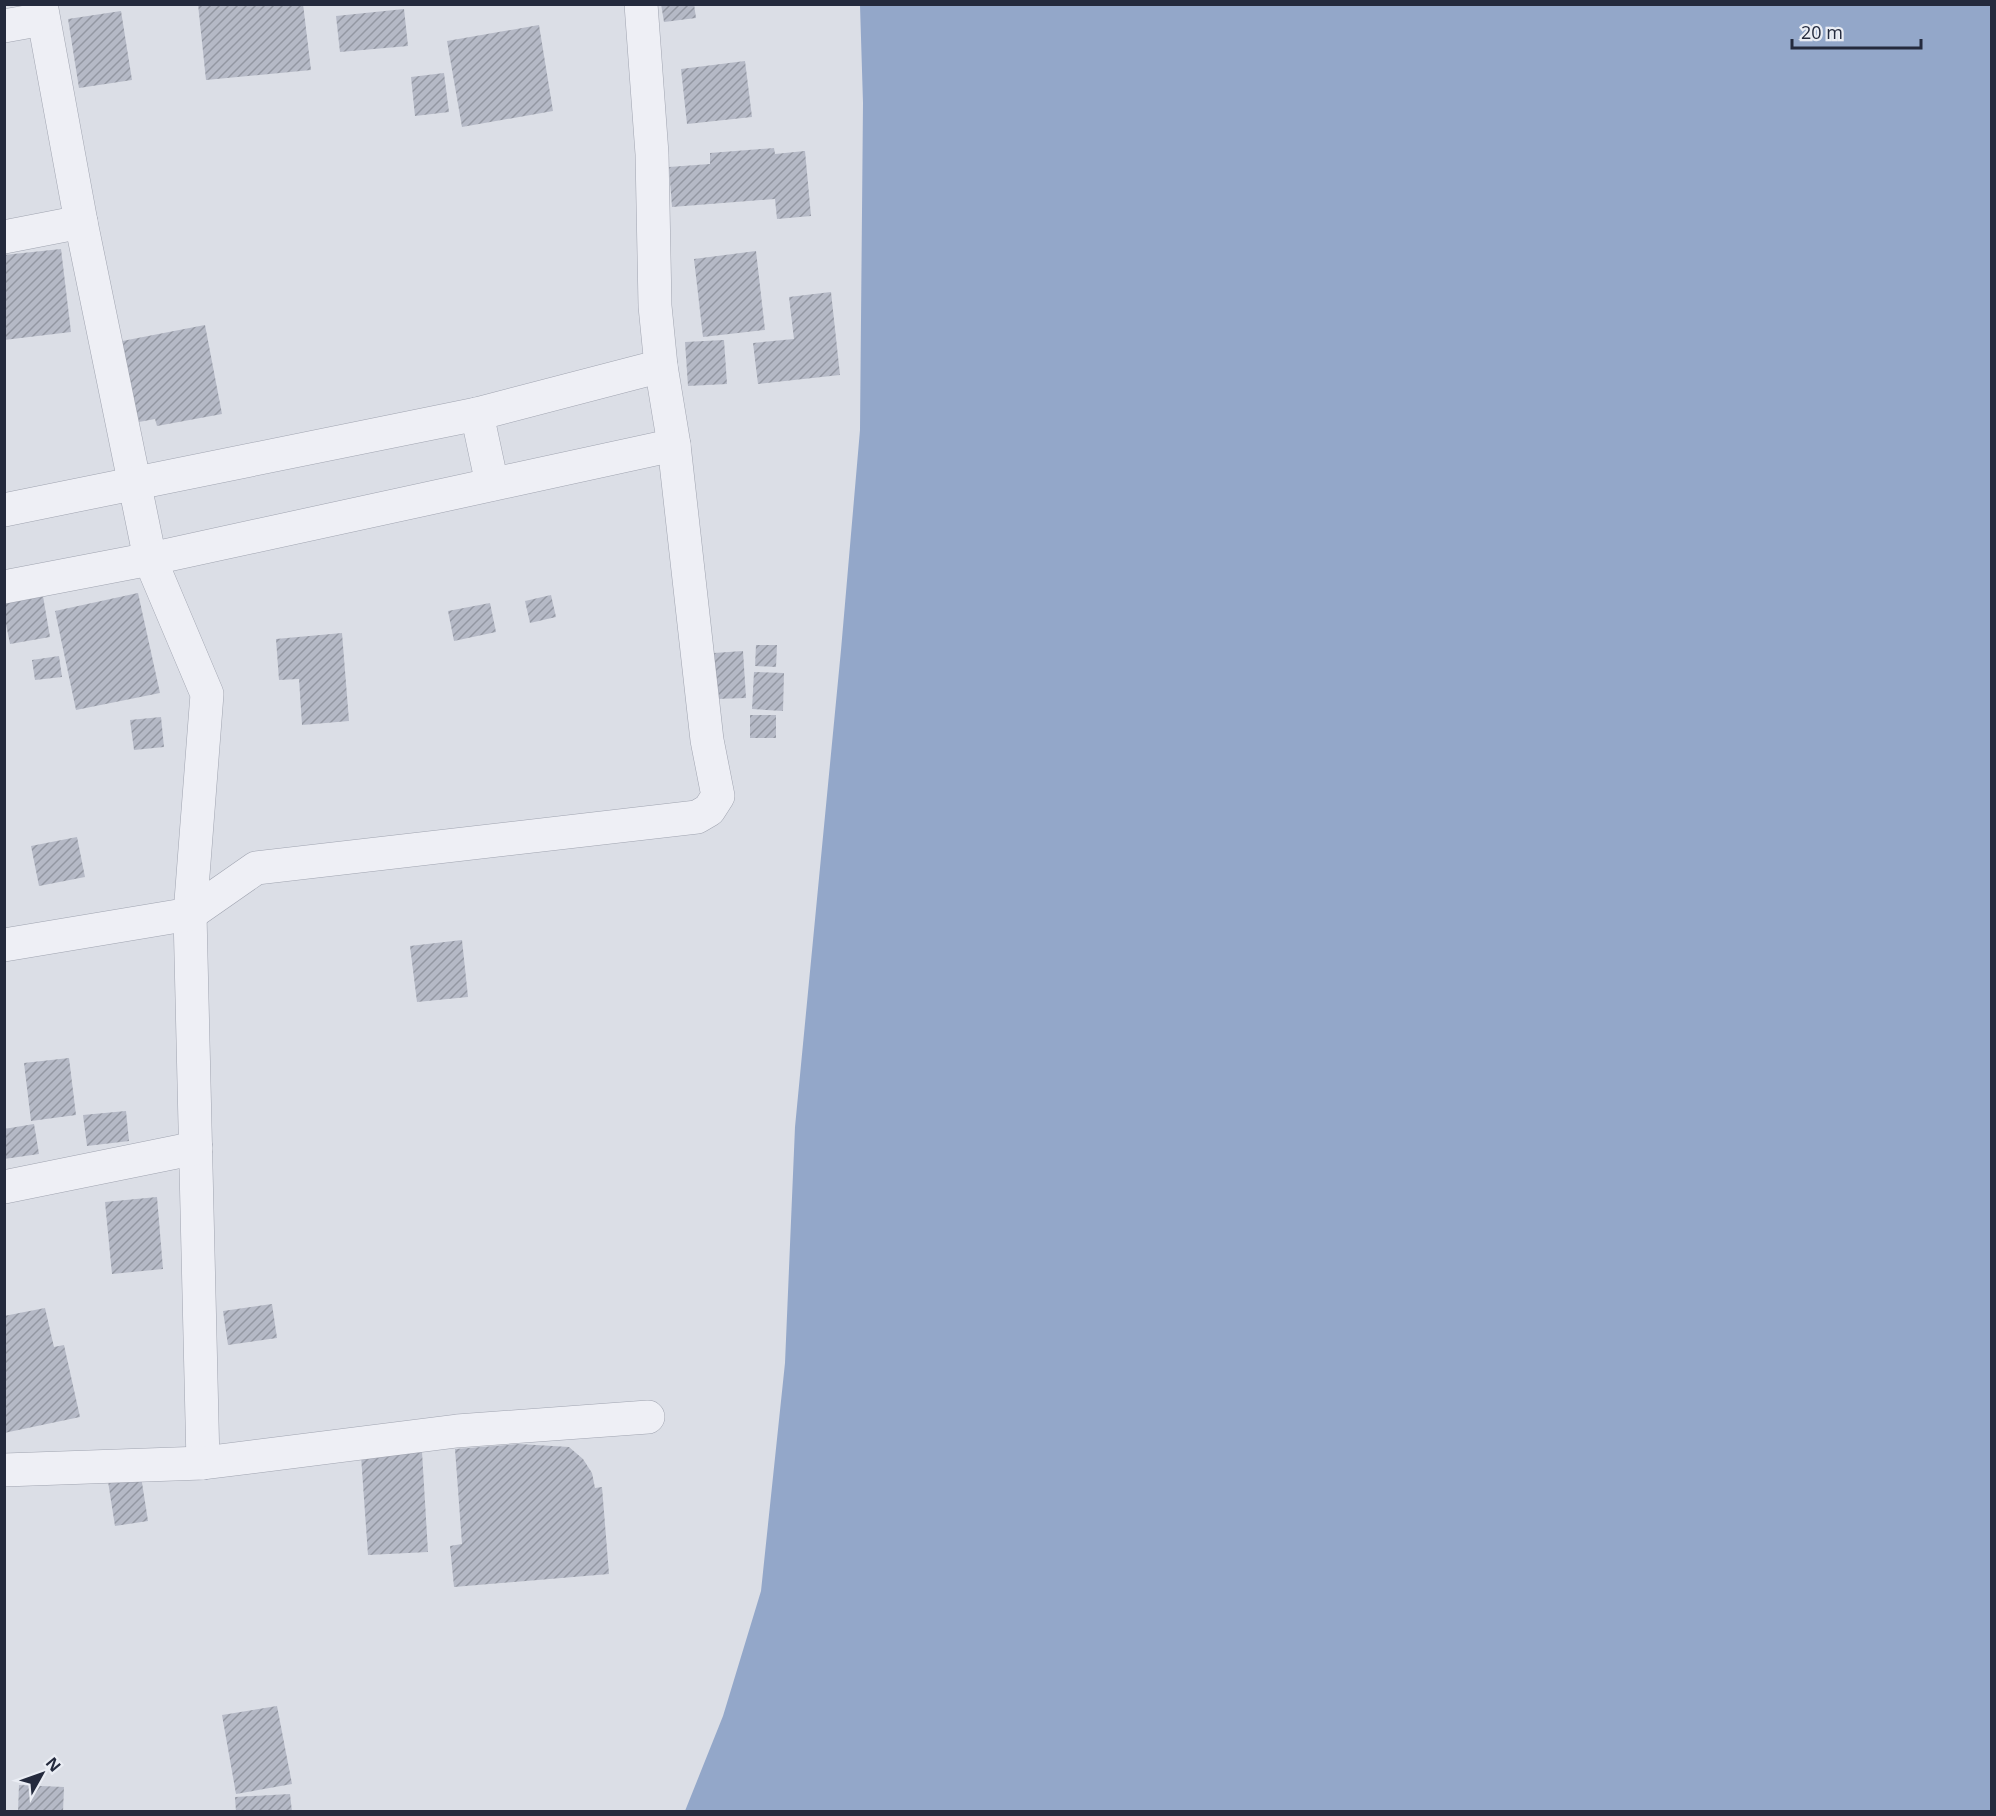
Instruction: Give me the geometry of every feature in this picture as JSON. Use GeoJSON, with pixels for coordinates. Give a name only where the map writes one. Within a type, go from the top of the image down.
{"type":"FeatureCollection","features":[{"type":"Feature","properties":{"kind":"street"},"geometry":{"type":"LineString","coordinates":[[4,945],[190,914],[256,868],[697,817],[709,810],[718,796],[707,740],[674,446],[661,366],[655,306],[652,154],[641,4]]}},
{"type":"Feature","properties":{"kind":"street"},"geometry":{"type":"LineString","coordinates":[[4,26],[42,12],[81,222],[150,559],[207,694],[190,914],[203,1463]]}},
{"type":"Feature","properties":{"kind":"street"},"geometry":{"type":"LineString","coordinates":[[4,237],[81,222]]}},
{"type":"Feature","properties":{"kind":"street"},"geometry":{"type":"LineString","coordinates":[[4,510],[477,414],[661,366]]}},
{"type":"Feature","properties":{"kind":"street"},"geometry":{"type":"LineString","coordinates":[[477,414],[492,484]]}},
{"type":"Feature","properties":{"kind":"street"},"geometry":{"type":"LineString","coordinates":[[4,587],[150,559],[674,446]]}},
{"type":"Feature","properties":{"kind":"street"},"geometry":{"type":"LineString","coordinates":[[4,1187],[196,1148]]}},
{"type":"Feature","properties":{"kind":"street"},"geometry":{"type":"LineString","coordinates":[[4,1470],[203,1463],[457,1431],[648,1417]]}},
{"type":"Feature","properties":{"kind":"water"},"geometry":{"type":"Polygon","coordinates":[[[860,5],[1991,5],[1991,1811],[685,1811],[723,1716],[761,1591],[785,1363],[795,1127],[860,430],[863,103],[860,5]]]}},
{"type":"Feature","properties":{"kind":"building"},"geometry":{"type":"Polygon","coordinates":[[[198,4],[303,4],[311,70],[206,80],[198,4]]]}},
{"type":"Feature","properties":{"kind":"building"},"geometry":{"type":"Polygon","coordinates":[[[661,4],[694,4],[696,18],[664,22],[661,4]]]}},
{"type":"Feature","properties":{"kind":"building"},"geometry":{"type":"Polygon","coordinates":[[[404,9],[408,46],[340,52],[336,16],[404,9]]]}},
{"type":"Feature","properties":{"kind":"building"},"geometry":{"type":"Polygon","coordinates":[[[121,11],[132,80],[79,88],[68,19],[121,11]]]}},
{"type":"Feature","properties":{"kind":"building"},"geometry":{"type":"Polygon","coordinates":[[[539,25],[553,111],[462,127],[447,41],[539,25]]]}},
{"type":"Feature","properties":{"kind":"building"},"geometry":{"type":"Polygon","coordinates":[[[745,61],[752,117],[687,124],[681,69],[745,61]]]}},
{"type":"Feature","properties":{"kind":"building"},"geometry":{"type":"Polygon","coordinates":[[[444,73],[449,112],[415,116],[411,77],[444,73]]]}},
{"type":"Feature","properties":{"kind":"building"},"geometry":{"type":"Polygon","coordinates":[[[774,148],[775,154],[805,151],[811,216],[777,219],[775,199],[672,207],[669,167],[710,164],[710,153],[774,148]]]}},
{"type":"Feature","properties":{"kind":"building"},"geometry":{"type":"Polygon","coordinates":[[[61,249],[71,332],[4,340],[4,255],[61,249]]]}},
{"type":"Feature","properties":{"kind":"building"},"geometry":{"type":"Polygon","coordinates":[[[756,251],[765,330],[703,337],[694,259],[756,251]]]}},
{"type":"Feature","properties":{"kind":"building"},"geometry":{"type":"Polygon","coordinates":[[[831,292],[840,375],[758,384],[753,343],[794,339],[789,297],[831,292]]]}},
{"type":"Feature","properties":{"kind":"building"},"geometry":{"type":"Polygon","coordinates":[[[205,325],[222,414],[157,426],[155,419],[128,424],[112,343],[205,325]]]}},
{"type":"Feature","properties":{"kind":"building"},"geometry":{"type":"Polygon","coordinates":[[[724,340],[727,384],[688,386],[685,342],[724,340]]]}},
{"type":"Feature","properties":{"kind":"building"},"geometry":{"type":"Polygon","coordinates":[[[38,567],[50,637],[10,644],[4,614],[4,573],[38,567]]]}},
{"type":"Feature","properties":{"kind":"building"},"geometry":{"type":"Polygon","coordinates":[[[138,593],[160,693],[76,710],[55,611],[138,593]]]}},
{"type":"Feature","properties":{"kind":"building"},"geometry":{"type":"Polygon","coordinates":[[[551,595],[556,617],[530,623],[525,601],[551,595]]]}},
{"type":"Feature","properties":{"kind":"building"},"geometry":{"type":"Polygon","coordinates":[[[490,603],[496,632],[454,641],[448,611],[490,603]]]}},
{"type":"Feature","properties":{"kind":"building"},"geometry":{"type":"Polygon","coordinates":[[[342,633],[349,721],[302,725],[299,679],[279,680],[276,639],[342,633]]]}},
{"type":"Feature","properties":{"kind":"building"},"geometry":{"type":"Polygon","coordinates":[[[756,645],[777,645],[776,667],[755,666],[756,645]]]}},
{"type":"Feature","properties":{"kind":"building"},"geometry":{"type":"Polygon","coordinates":[[[743,651],[746,698],[716,699],[714,653],[743,651]]]}},
{"type":"Feature","properties":{"kind":"building"},"geometry":{"type":"Polygon","coordinates":[[[59,656],[62,677],[35,680],[32,660],[59,656]]]}},
{"type":"Feature","properties":{"kind":"building"},"geometry":{"type":"Polygon","coordinates":[[[754,672],[784,673],[783,711],[752,709],[754,672]]]}},
{"type":"Feature","properties":{"kind":"building"},"geometry":{"type":"Polygon","coordinates":[[[750,715],[776,715],[776,738],[750,738],[750,715]]]}},
{"type":"Feature","properties":{"kind":"building"},"geometry":{"type":"Polygon","coordinates":[[[161,717],[164,747],[134,750],[130,720],[161,717]]]}},
{"type":"Feature","properties":{"kind":"building"},"geometry":{"type":"Polygon","coordinates":[[[77,837],[85,877],[39,886],[31,846],[77,837]]]}},
{"type":"Feature","properties":{"kind":"building"},"geometry":{"type":"Polygon","coordinates":[[[462,940],[468,997],[417,1002],[410,946],[462,940]]]}},
{"type":"Feature","properties":{"kind":"building"},"geometry":{"type":"Polygon","coordinates":[[[69,1058],[76,1115],[31,1121],[24,1063],[69,1058]]]}},
{"type":"Feature","properties":{"kind":"building"},"geometry":{"type":"Polygon","coordinates":[[[126,1111],[129,1141],[87,1146],[83,1115],[126,1111]]]}},
{"type":"Feature","properties":{"kind":"building"},"geometry":{"type":"Polygon","coordinates":[[[34,1124],[39,1154],[4,1159],[4,1129],[34,1124]]]}},
{"type":"Feature","properties":{"kind":"building"},"geometry":{"type":"Polygon","coordinates":[[[157,1197],[163,1269],[112,1274],[105,1202],[157,1197]]]}},
{"type":"Feature","properties":{"kind":"building"},"geometry":{"type":"Polygon","coordinates":[[[272,1304],[277,1338],[228,1345],[223,1311],[272,1304]]]}},
{"type":"Feature","properties":{"kind":"building"},"geometry":{"type":"Polygon","coordinates":[[[45,1308],[54,1347],[64,1345],[80,1417],[4,1433],[4,1316],[45,1308]]]}},
{"type":"Feature","properties":{"kind":"building"},"geometry":{"type":"Polygon","coordinates":[[[519,1444],[569,1447],[583,1459],[592,1473],[595,1488],[602,1487],[609,1574],[454,1587],[450,1546],[462,1544],[455,1449],[519,1444]]]}},
{"type":"Feature","properties":{"kind":"building"},"geometry":{"type":"Polygon","coordinates":[[[422,1452],[428,1552],[368,1555],[361,1456],[422,1452]]]}},
{"type":"Feature","properties":{"kind":"building"},"geometry":{"type":"Polygon","coordinates":[[[140,1470],[148,1521],[115,1526],[107,1475],[140,1470]]]}},
{"type":"Feature","properties":{"kind":"building"},"geometry":{"type":"Polygon","coordinates":[[[277,1706],[292,1784],[236,1794],[222,1715],[277,1706]]]}},
{"type":"Feature","properties":{"kind":"building"},"geometry":{"type":"Polygon","coordinates":[[[19,1785],[64,1787],[63,1812],[18,1812],[19,1785]]]}},
{"type":"Feature","properties":{"kind":"building"},"geometry":{"type":"Polygon","coordinates":[[[290,1794],[292,1812],[236,1812],[235,1797],[290,1794]]]}}]}
